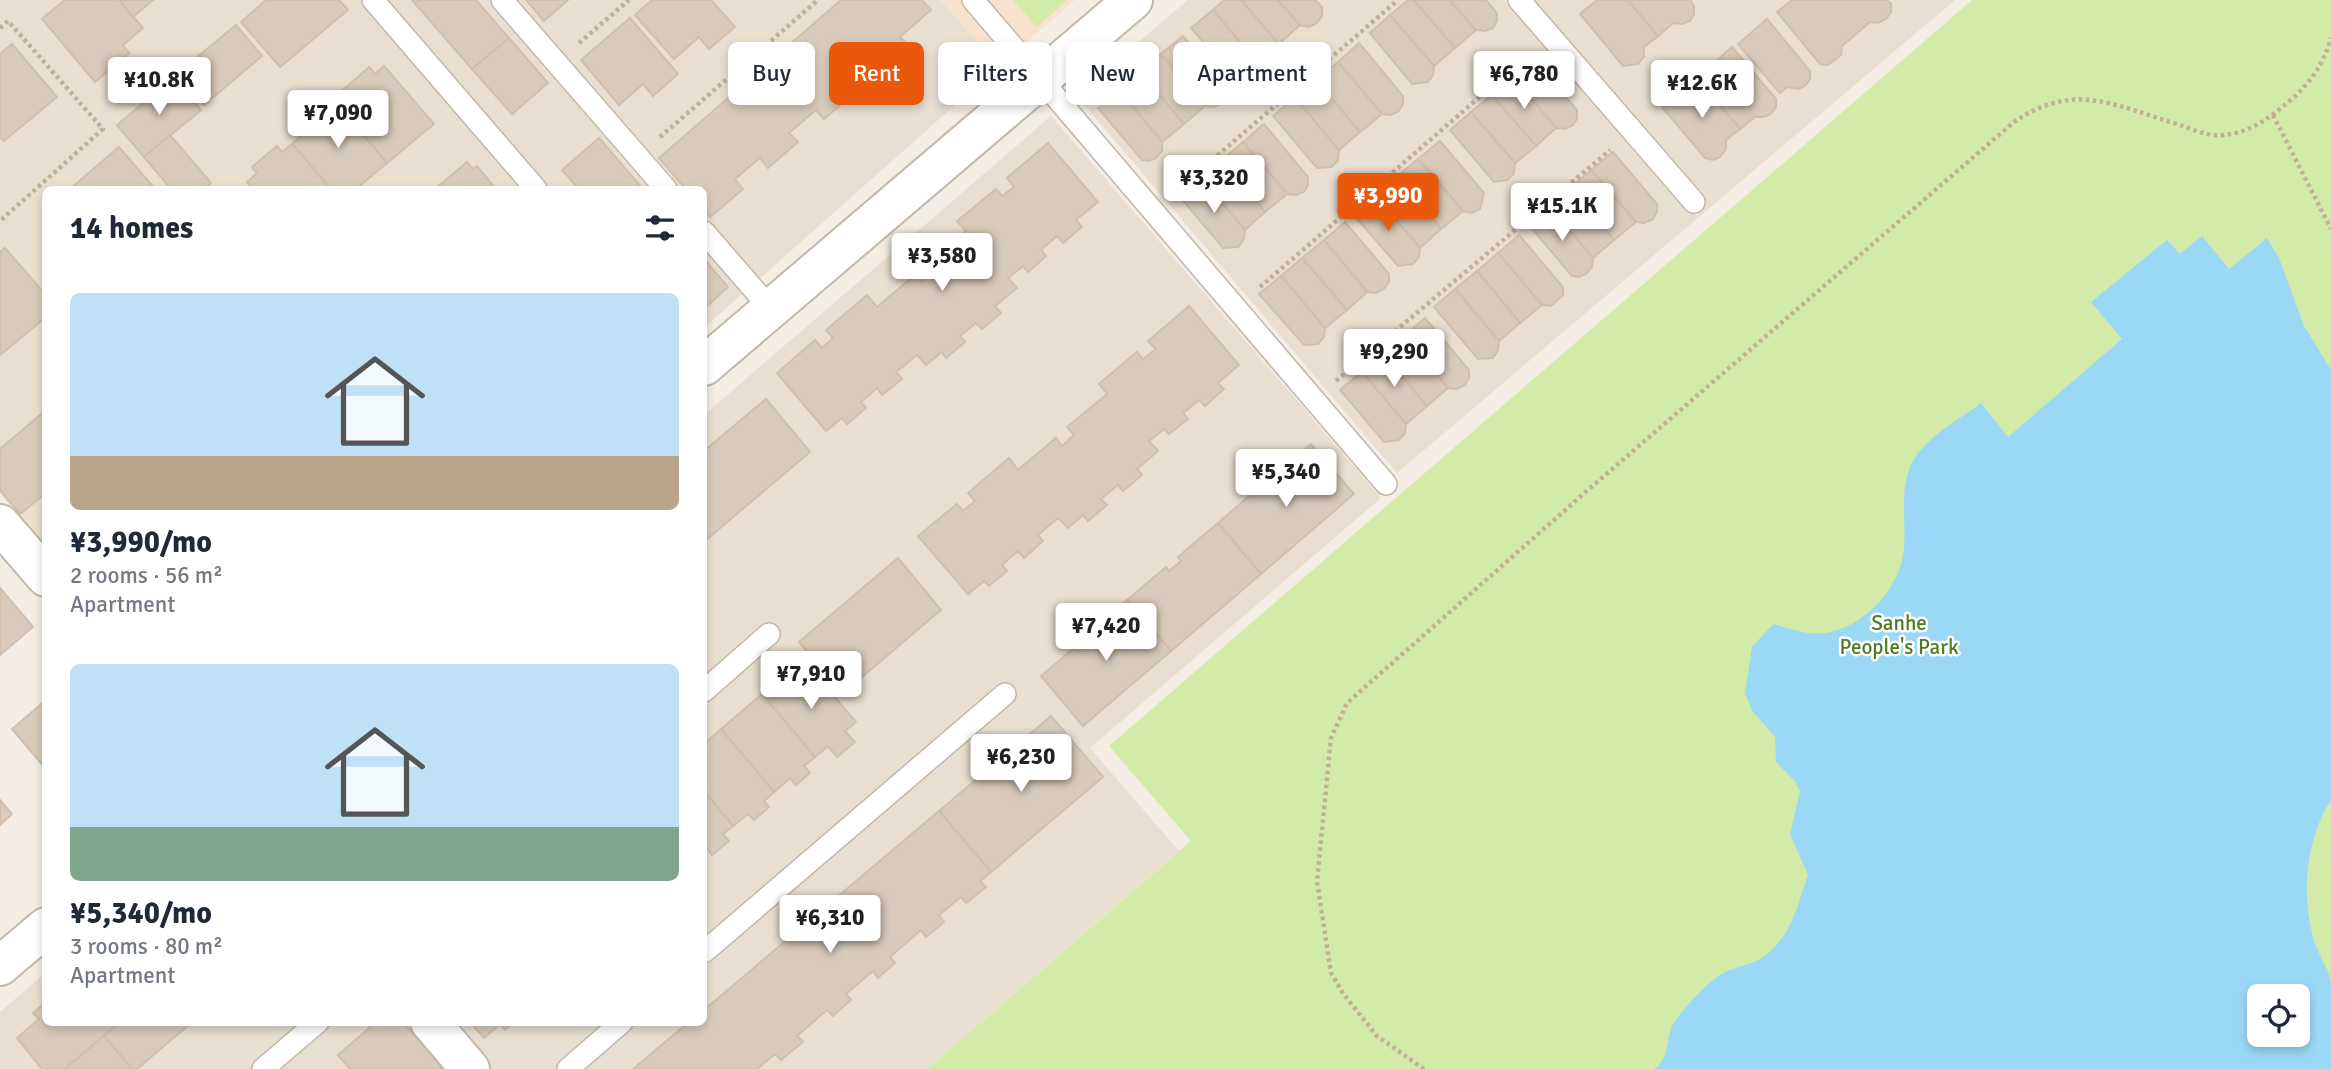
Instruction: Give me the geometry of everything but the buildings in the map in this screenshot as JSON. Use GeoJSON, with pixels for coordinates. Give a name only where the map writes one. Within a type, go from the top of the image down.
{"type":"FeatureCollection","features":[{"type":"Feature","properties":{"kind":"street"},"geometry":{"type":"LineString","coordinates":[[1052,69],[1133,0]]}},
{"type":"Feature","properties":{"kind":"street"},"geometry":{"type":"LineString","coordinates":[[707,363],[1010,105]]}},
{"type":"Feature","properties":{"kind":"street"},"geometry":{"type":"LineString","coordinates":[[0,524],[42,572]]}},
{"type":"Feature","properties":{"kind":"street"},"geometry":{"type":"LineString","coordinates":[[0,966],[42,930]]}},
{"type":"Feature","properties":{"kind":"street"},"geometry":{"type":"LineString","coordinates":[[433,1026],[470,1069]]}},
{"type":"Feature","properties":{"kind":"lane"},"geometry":{"type":"LineString","coordinates":[[373,0],[533,186]]}},
{"type":"Feature","properties":{"kind":"lane"},"geometry":{"type":"LineString","coordinates":[[502,0],[663,186]]}},
{"type":"Feature","properties":{"kind":"lane"},"geometry":{"type":"LineString","coordinates":[[972,0],[1008,42]]}},
{"type":"Feature","properties":{"kind":"lane"},"geometry":{"type":"LineString","coordinates":[[1519,0],[1694,202]]}},
{"type":"Feature","properties":{"kind":"lane"},"geometry":{"type":"LineString","coordinates":[[1052,93],[1385,484]]}},
{"type":"Feature","properties":{"kind":"lane"},"geometry":{"type":"LineString","coordinates":[[707,235],[771,309]]}},
{"type":"Feature","properties":{"kind":"lane"},"geometry":{"type":"LineString","coordinates":[[707,688],[769,634]]}},
{"type":"Feature","properties":{"kind":"lane"},"geometry":{"type":"LineString","coordinates":[[707,950],[1005,694]]}},
{"type":"Feature","properties":{"kind":"lane"},"geometry":{"type":"LineString","coordinates":[[264,1069],[313,1026]]}},
{"type":"Feature","properties":{"kind":"lane"},"geometry":{"type":"LineString","coordinates":[[568,1069],[617,1026]]}},
{"type":"Feature","properties":{"kind":"path"},"geometry":{"type":"LineString","coordinates":[[557,63],[629,0]]}},
{"type":"Feature","properties":{"kind":"path"},"geometry":{"type":"LineString","coordinates":[[638,157],[818,0]]}},
{"type":"Feature","properties":{"kind":"path"},"geometry":{"type":"LineString","coordinates":[[1153,211],[1398,0]]}},
{"type":"Feature","properties":{"kind":"path"},"geometry":{"type":"LineString","coordinates":[[0,28],[8,21],[103,129],[0,220]]}},
{"type":"Feature","properties":{"kind":"path"},"geometry":{"type":"LineString","coordinates":[[1236,308],[1550,36]]}},
{"type":"Feature","properties":{"kind":"path"},"geometry":{"type":"LineString","coordinates":[[1424,1069],[1377,1036],[1344,995],[1331,973],[1317,881],[1331,738],[1347,703],[2014,122],[2035,108],[2060,100],[2088,99],[2213,135],[2239,132],[2273,115],[2302,90],[2318,70],[2331,38]]}},
{"type":"Feature","properties":{"kind":"path"},"geometry":{"type":"LineString","coordinates":[[2273,115],[2331,229]]}},
{"type":"Feature","properties":{"kind":"path"},"geometry":{"type":"LineString","coordinates":[[1314,400],[1633,131]]}},
{"type":"Feature","properties":{"kind":"shaded area"},"geometry":{"type":"Polygon","coordinates":[[[0,0],[941,0],[977,42],[938,42],[938,105],[955,105],[707,325],[707,186],[42,186],[42,543],[0,494],[0,0]]]}},
{"type":"Feature","properties":{"kind":"shaded area"},"geometry":{"type":"Polygon","coordinates":[[[941,0],[1075,0],[1027,42],[977,42],[941,0]]]}},
{"type":"Feature","properties":{"kind":"shaded area"},"geometry":{"type":"Polygon","coordinates":[[[1188,0],[1955,0],[1397,473],[1084,105],[1159,105],[1159,42],[1138,42],[1188,0]]]}},
{"type":"Feature","properties":{"kind":"shaded area"},"geometry":{"type":"Polygon","coordinates":[[[1051,116],[1381,498],[1090,748],[1179,851],[927,1069],[0,1069],[0,1012],[42,976],[42,1026],[707,1026],[707,412],[1051,116]]]}},
{"type":"Feature","properties":{"kind":"green space"},"geometry":{"type":"Polygon","coordinates":[[[1013,0],[1067,0],[1037,27],[1013,0]]]}},
{"type":"Feature","properties":{"kind":"green space","name":"Sanhe People's Park"},"geometry":{"type":"Polygon","coordinates":[[[1972,0],[2331,0],[2331,1069],[927,1069],[1191,841],[1109,746],[1972,0]]]}},
{"type":"Feature","properties":{"kind":"water"},"geometry":{"type":"Polygon","coordinates":[[[2202,236],[2229,269],[2267,238],[2279,258],[2304,326],[2331,370],[2331,800],[2311,849],[2307,902],[2313,937],[2331,982],[2331,1069],[1655,1069],[1664,1058],[1673,1024],[1698,994],[1723,973],[1764,956],[1784,936],[1808,875],[1790,834],[1800,791],[1794,780],[1776,762],[1775,737],[1753,712],[1745,694],[1752,647],[1773,624],[1802,632],[1824,633],[1845,627],[1870,611],[1889,589],[1902,562],[1907,477],[1910,467],[1923,448],[1941,431],[1981,403],[2008,437],[2122,339],[2091,302],[2167,240],[2180,254],[2202,236]]]}}]}
